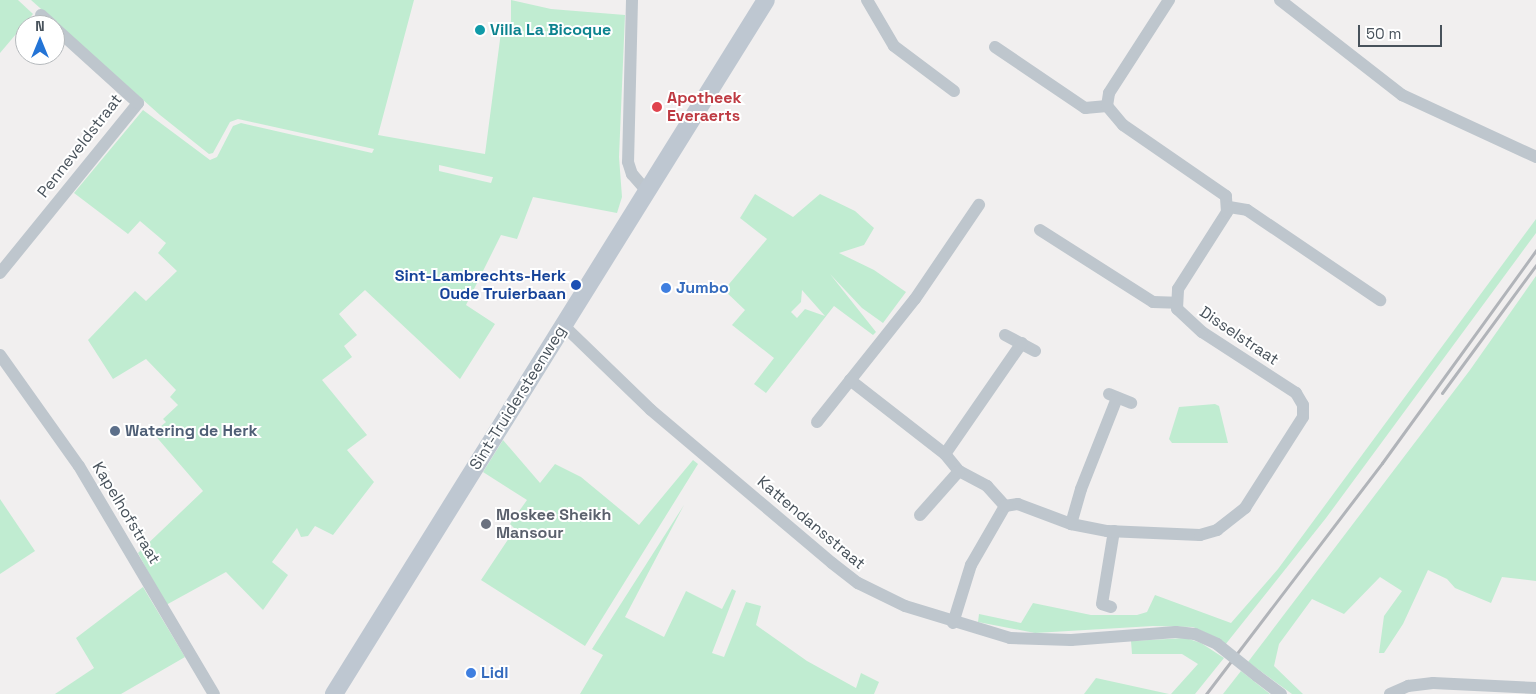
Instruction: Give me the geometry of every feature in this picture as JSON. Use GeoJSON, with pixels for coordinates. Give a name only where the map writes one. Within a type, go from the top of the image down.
{"type":"FeatureCollection","features":[{"type":"Feature","properties":{"kind":"main road","name":"Sint-Truidersteenweg"},"geometry":{"type":"LineString","coordinates":[[334,694],[766,0]]}},
{"type":"Feature","properties":{"kind":"street"},"geometry":{"type":"LineString","coordinates":[[632,0],[628,162],[632,174],[647,191]]}},
{"type":"Feature","properties":{"kind":"street"},"geometry":{"type":"LineString","coordinates":[[867,0],[894,46],[954,91]]}},
{"type":"Feature","properties":{"kind":"street"},"geometry":{"type":"LineString","coordinates":[[1040,230],[1153,302],[1176,303],[1178,289],[1229,207],[1224,191],[1123,125],[1107,106],[1109,93],[1170,0]]}},
{"type":"Feature","properties":{"kind":"street"},"geometry":{"type":"LineString","coordinates":[[1280,0],[1402,94],[1536,158]]}},
{"type":"Feature","properties":{"kind":"street","name":"Penneveldstraat"},"geometry":{"type":"LineString","coordinates":[[0,273],[138,103],[65,37]]}},
{"type":"Feature","properties":{"kind":"street"},"geometry":{"type":"LineString","coordinates":[[995,47],[1085,108],[1107,106]]}},
{"type":"Feature","properties":{"kind":"street"},"geometry":{"type":"LineString","coordinates":[[817,422],[915,299],[979,205]]}},
{"type":"Feature","properties":{"kind":"street"},"geometry":{"type":"LineString","coordinates":[[1229,207],[1247,210],[1380,300]]}},
{"type":"Feature","properties":{"kind":"street","name":"Disselstraat"},"geometry":{"type":"LineString","coordinates":[[1005,506],[1018,504],[1070,524],[1114,531],[1200,535],[1230,523],[1244,508],[1303,417],[1303,405],[1296,394],[1180,316],[1176,303]]}},
{"type":"Feature","properties":{"kind":"street","name":"Kattendansstraat"},"geometry":{"type":"LineString","coordinates":[[563,325],[652,410],[858,584],[897,602],[953,623],[1010,638],[1071,640],[1176,632],[1194,634],[1217,644],[1281,694]]}},
{"type":"Feature","properties":{"kind":"street"},"geometry":{"type":"LineString","coordinates":[[1005,335],[1035,351]]}},
{"type":"Feature","properties":{"kind":"street"},"geometry":{"type":"LineString","coordinates":[[945,454],[1022,343]]}},
{"type":"Feature","properties":{"kind":"street","name":"Kapelhofstraat"},"geometry":{"type":"LineString","coordinates":[[0,355],[79,466],[214,694]]}},
{"type":"Feature","properties":{"kind":"street"},"geometry":{"type":"LineString","coordinates":[[850,380],[945,454],[959,471],[987,486],[1005,506],[971,565],[953,623]]}},
{"type":"Feature","properties":{"kind":"street"},"geometry":{"type":"LineString","coordinates":[[1070,524],[1080,489],[1113,396],[1130,403]]}},
{"type":"Feature","properties":{"kind":"street"},"geometry":{"type":"LineString","coordinates":[[920,514],[959,471]]}},
{"type":"Feature","properties":{"kind":"street"},"geometry":{"type":"LineString","coordinates":[[1111,607],[1102,604],[1114,531]]}},
{"type":"Feature","properties":{"kind":"street"},"geometry":{"type":"LineString","coordinates":[[1390,694],[1408,686],[1433,683],[1536,688]]}},
{"type":"Feature","properties":{"kind":"green space"},"geometry":{"type":"Polygon","coordinates":[[[0,0],[18,0],[33,14],[15,15],[15,35],[0,53],[0,0]]]}},
{"type":"Feature","properties":{"kind":"green space"},"geometry":{"type":"Polygon","coordinates":[[[31,0],[414,0],[378,135],[485,154],[501,32],[511,32],[511,0],[551,9],[625,15],[619,157],[622,197],[617,213],[533,197],[517,239],[501,235],[466,305],[495,324],[460,379],[365,290],[339,314],[357,335],[344,346],[352,357],[322,380],[367,435],[347,450],[374,482],[333,535],[315,526],[308,536],[301,537],[297,528],[272,562],[288,575],[263,610],[226,572],[166,605],[138,553],[203,491],[153,433],[166,422],[163,419],[178,405],[170,397],[176,390],[146,359],[113,379],[88,340],[135,291],[146,301],[177,271],[158,253],[166,243],[140,221],[128,234],[74,193],[143,110],[210,160],[217,157],[233,126],[241,123],[372,153],[374,149],[238,119],[230,122],[213,153],[209,154],[160,115],[65,30],[65,15],[48,15],[31,0]],[[439,165],[439,171],[491,183],[493,177],[439,165]]]}},
{"type":"Feature","properties":{"kind":"green space"},"geometry":{"type":"Polygon","coordinates":[[[755,194],[793,217],[820,194],[855,211],[874,228],[864,245],[839,253],[874,270],[906,292],[883,323],[862,308],[830,274],[876,332],[873,335],[834,306],[766,393],[754,384],[774,358],[732,325],[745,310],[724,290],[767,239],[740,218],[755,194]],[[802,290],[801,302],[791,312],[797,318],[805,309],[825,316],[802,290]]]}},
{"type":"Feature","properties":{"kind":"green space"},"geometry":{"type":"Polygon","coordinates":[[[1536,219],[1536,233],[1326,518],[1225,645],[1215,637],[1193,627],[1153,626],[1035,633],[978,622],[979,614],[1021,623],[1033,603],[1091,615],[1137,615],[1147,612],[1155,595],[1231,623],[1278,569],[1536,219]]]}},
{"type":"Feature","properties":{"kind":"green space"},"geometry":{"type":"Polygon","coordinates":[[[1536,276],[1536,581],[1502,577],[1491,603],[1455,588],[1447,579],[1428,570],[1403,624],[1384,653],[1379,653],[1384,616],[1402,591],[1380,577],[1344,614],[1312,599],[1279,644],[1274,666],[1303,694],[1292,694],[1248,662],[1470,370],[1536,276]]]}},
{"type":"Feature","properties":{"kind":"green space"},"geometry":{"type":"Polygon","coordinates":[[[1215,404],[1219,406],[1228,443],[1172,443],[1169,439],[1179,407],[1215,404]]]}},
{"type":"Feature","properties":{"kind":"green space"},"geometry":{"type":"Polygon","coordinates":[[[503,440],[540,483],[555,464],[581,477],[639,525],[693,460],[698,464],[585,646],[481,580],[515,529],[510,524],[527,500],[483,472],[503,440]]]}},
{"type":"Feature","properties":{"kind":"green space"},"geometry":{"type":"Polygon","coordinates":[[[0,499],[35,551],[0,574],[0,499]]]}},
{"type":"Feature","properties":{"kind":"green space"},"geometry":{"type":"Polygon","coordinates":[[[684,505],[625,617],[664,637],[686,591],[722,609],[732,589],[736,591],[712,653],[724,657],[746,602],[761,606],[756,625],[807,661],[856,688],[861,673],[879,682],[874,694],[580,694],[603,655],[592,649],[684,505]]]}},
{"type":"Feature","properties":{"kind":"green space"},"geometry":{"type":"Polygon","coordinates":[[[143,587],[185,657],[121,694],[55,694],[94,668],[76,638],[143,587]]]}},
{"type":"Feature","properties":{"kind":"green space"},"geometry":{"type":"Polygon","coordinates":[[[1186,638],[1201,643],[1224,658],[1195,694],[1171,694],[1198,664],[1182,654],[1132,654],[1131,641],[1186,638]]]}},
{"type":"Feature","properties":{"kind":"green space"},"geometry":{"type":"Polygon","coordinates":[[[1241,671],[1270,694],[1223,694],[1241,671]]]}},
{"type":"Feature","properties":{"kind":"green space"},"geometry":{"type":"Polygon","coordinates":[[[1096,678],[1169,694],[1084,694],[1096,678]]]}},
{"type":"Feature","properties":{"kind":"railway"},"geometry":{"type":"LineString","coordinates":[[1206,694],[1382,463],[1536,250]]}},
{"type":"Feature","properties":{"kind":"railway"},"geometry":{"type":"LineString","coordinates":[[1442,393],[1536,265]]}},
{"type":"Feature","properties":{"kind":"place","name":"Villa La Bicoque"},"geometry":{"type":"Point","coordinates":[480,30]}},
{"type":"Feature","properties":{"kind":"place","name":"Apotheek Everaerts"},"geometry":{"type":"Point","coordinates":[657,107]}},
{"type":"Feature","properties":{"kind":"place","name":"Sint-Lambrechts-Herk Oude Truierbaan"},"geometry":{"type":"Point","coordinates":[576,285]}},
{"type":"Feature","properties":{"kind":"place","name":"Jumbo"},"geometry":{"type":"Point","coordinates":[666,288]}},
{"type":"Feature","properties":{"kind":"place","name":"Watering de Herk"},"geometry":{"type":"Point","coordinates":[115,431]}},
{"type":"Feature","properties":{"kind":"place","name":"Moskee Sheikh Mansour"},"geometry":{"type":"Point","coordinates":[486,524]}},
{"type":"Feature","properties":{"kind":"place","name":"Lidl"},"geometry":{"type":"Point","coordinates":[471,673]}}]}
